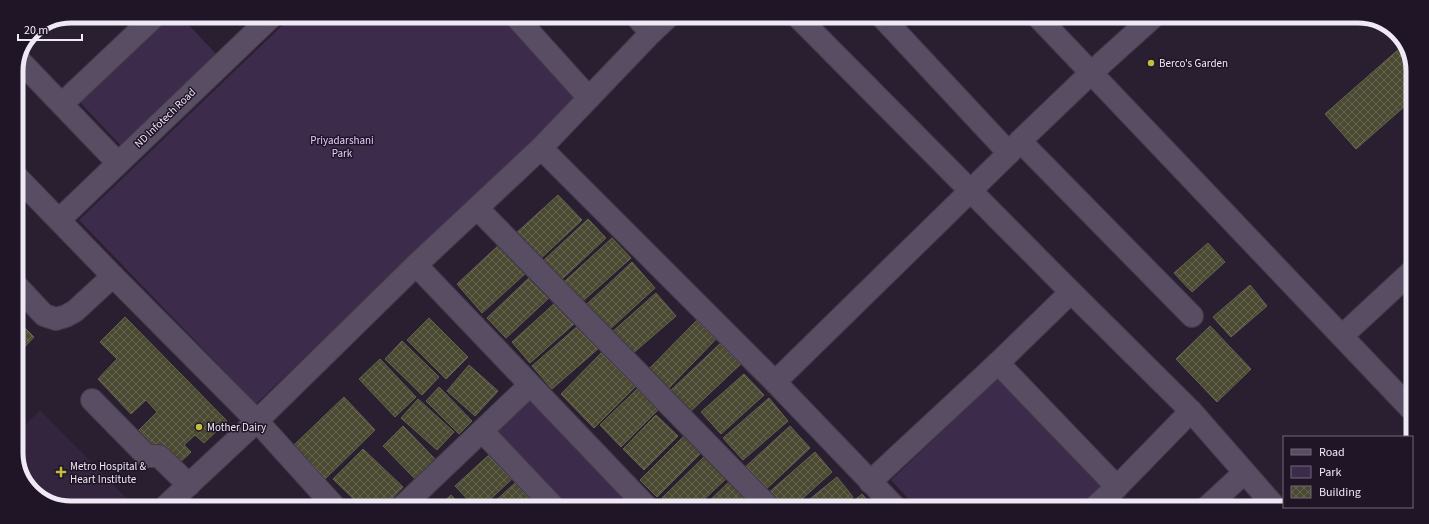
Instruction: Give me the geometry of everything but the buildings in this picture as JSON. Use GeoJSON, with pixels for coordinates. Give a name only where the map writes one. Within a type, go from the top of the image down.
{"type":"FeatureCollection","features":[{"type":"Feature","properties":{"kind":"street"},"geometry":{"type":"LineString","coordinates":[[62,104],[149,23]]}},
{"type":"Feature","properties":{"kind":"street","name":"ND Infotech Road"},"geometry":{"type":"LineString","coordinates":[[59,220],[265,23]]}},
{"type":"Feature","properties":{"kind":"street"},"geometry":{"type":"LineString","coordinates":[[521,23],[589,98]]}},
{"type":"Feature","properties":{"kind":"street"},"geometry":{"type":"LineString","coordinates":[[804,23],[1190,411],[1270,501]]}},
{"type":"Feature","properties":{"kind":"street"},"geometry":{"type":"LineString","coordinates":[[888,23],[1192,316]]}},
{"type":"Feature","properties":{"kind":"street"},"geometry":{"type":"LineString","coordinates":[[1044,23],[1406,404]]}},
{"type":"Feature","properties":{"kind":"street"},"geometry":{"type":"LineString","coordinates":[[775,382],[1091,73],[1146,23]]}},
{"type":"Feature","properties":{"kind":"street"},"geometry":{"type":"LineString","coordinates":[[171,501],[257,421],[416,265],[541,148],[589,98],[644,25]]}},
{"type":"Feature","properties":{"kind":"street"},"geometry":{"type":"LineString","coordinates":[[24,65],[118,164]]}},
{"type":"Feature","properties":{"kind":"street"},"geometry":{"type":"LineString","coordinates":[[541,148],[775,382],[889,501]]}},
{"type":"Feature","properties":{"kind":"street"},"geometry":{"type":"LineString","coordinates":[[23,183],[257,421],[329,501]]}},
{"type":"Feature","properties":{"kind":"street"},"geometry":{"type":"LineString","coordinates":[[477,208],[763,501]]}},
{"type":"Feature","properties":{"kind":"street"},"geometry":{"type":"LineString","coordinates":[[416,265],[641,501]]}},
{"type":"Feature","properties":{"kind":"street"},"geometry":{"type":"LineString","coordinates":[[23,292],[44,315],[56,319],[75,311],[113,276]]}},
{"type":"Feature","properties":{"kind":"street"},"geometry":{"type":"LineString","coordinates":[[1342,336],[1406,277]]}},
{"type":"Feature","properties":{"kind":"street"},"geometry":{"type":"LineString","coordinates":[[870,482],[998,363],[1071,292]]}},
{"type":"Feature","properties":{"kind":"street"},"geometry":{"type":"LineString","coordinates":[[998,363],[1117,488]]}},
{"type":"Feature","properties":{"kind":"street"},"geometry":{"type":"LineString","coordinates":[[408,501],[530,385]]}},
{"type":"Feature","properties":{"kind":"street"},"geometry":{"type":"LineString","coordinates":[[92,400],[147,456],[159,456],[189,485]]}},
{"type":"Feature","properties":{"kind":"street"},"geometry":{"type":"LineString","coordinates":[[1102,501],[1117,488],[1190,411]]}},
{"type":"Feature","properties":{"kind":"street"},"geometry":{"type":"LineString","coordinates":[[482,430],[549,501]]}},
{"type":"Feature","properties":{"kind":"street"},"geometry":{"type":"LineString","coordinates":[[1214,501],[1244,473]]}},
{"type":"Feature","properties":{"kind":"shaded area","name":"Metro Hospital & Heart Institute"},"geometry":{"type":"Polygon","coordinates":[[[40,410],[129,501],[71,501],[61,500],[47,495],[37,487],[26,469],[23,456],[23,427],[40,410]]]}},
{"type":"Feature","properties":{"kind":"green space"},"geometry":{"type":"Polygon","coordinates":[[[153,23],[187,23],[220,58],[125,150],[75,97],[153,23]]]}},
{"type":"Feature","properties":{"kind":"green space","name":"Priyadarshani Park"},"geometry":{"type":"Polygon","coordinates":[[[285,23],[512,23],[578,99],[256,404],[79,220],[285,23]]]}},
{"type":"Feature","properties":{"kind":"green space"},"geometry":{"type":"Polygon","coordinates":[[[999,377],[1101,487],[1086,501],[910,501],[891,480],[999,377]]]}},
{"type":"Feature","properties":{"kind":"green space"},"geometry":{"type":"Polygon","coordinates":[[[530,395],[630,501],[559,501],[492,431],[530,395]]]}},
{"type":"Feature","properties":{"kind":"place","name":"Berco's Garden"},"geometry":{"type":"Point","coordinates":[1151,63]}},
{"type":"Feature","properties":{"kind":"place","name":"Mother Dairy"},"geometry":{"type":"Point","coordinates":[199,427]}},
{"type":"Feature","properties":{"kind":"place","name":"Metro Hospital & Heart Institute"},"geometry":{"type":"Point","coordinates":[61,472]}}]}
